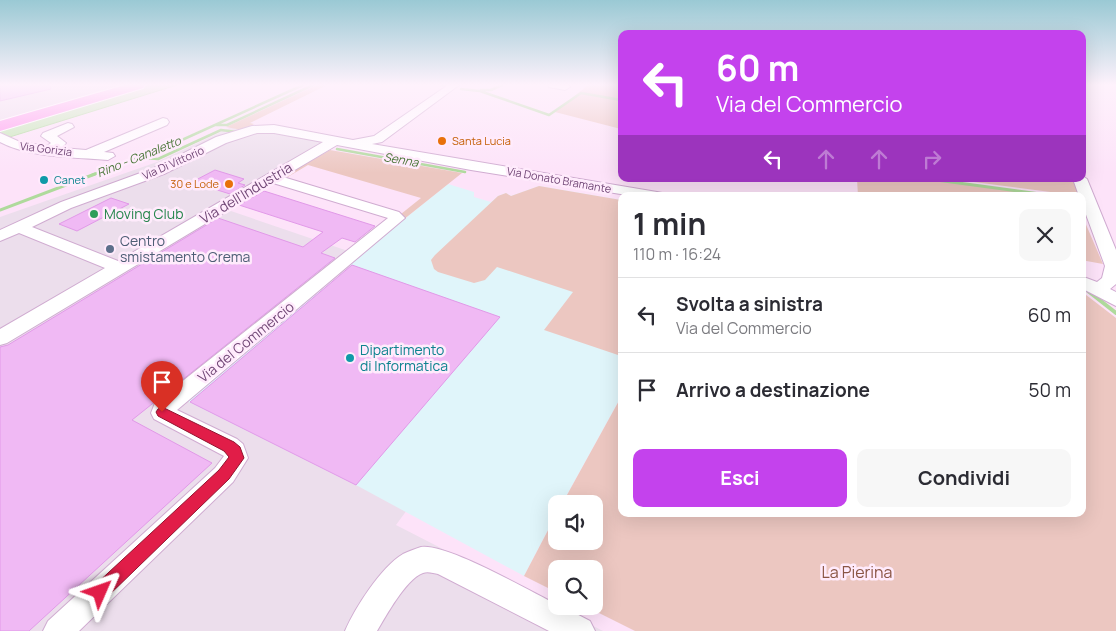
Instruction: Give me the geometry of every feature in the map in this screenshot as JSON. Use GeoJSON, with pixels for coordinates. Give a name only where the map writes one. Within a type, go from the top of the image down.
{"type":"FeatureCollection","features":[{"type":"Feature","properties":{"kind":"main road"},"geometry":{"type":"LineString","coordinates":[[2,137],[60,114]]}},
{"type":"Feature","properties":{"kind":"street"},"geometry":{"type":"LineString","coordinates":[[379,146],[396,148],[401,141],[400,133],[412,115]]}},
{"type":"Feature","properties":{"kind":"street"},"geometry":{"type":"LineString","coordinates":[[379,146],[412,115]]}},
{"type":"Feature","properties":{"kind":"street","name":"Via Gorizia"},"geometry":{"type":"LineString","coordinates":[[89,153],[163,122]]}},
{"type":"Feature","properties":{"kind":"street"},"geometry":{"type":"LineString","coordinates":[[48,150],[60,143],[47,136],[68,127]]}},
{"type":"Feature","properties":{"kind":"street","name":"Via Di Vittorio"},"geometry":{"type":"LineString","coordinates":[[0,236],[66,205],[159,171],[221,140],[256,129],[274,129],[379,146]]}},
{"type":"Feature","properties":{"kind":"street","name":"Via Gorizia"},"geometry":{"type":"LineString","coordinates":[[2,137],[26,148],[108,156]]}},
{"type":"Feature","properties":{"kind":"street","name":"Via dell'Industria"},"geometry":{"type":"LineString","coordinates":[[0,338],[120,268],[278,180],[336,140]]}},
{"type":"Feature","properties":{"kind":"street","name":"Via Donato Bramante"},"geometry":{"type":"LineString","coordinates":[[401,141],[414,149],[431,155],[491,168]]}},
{"type":"Feature","properties":{"kind":"street","name":"Via Donato Bramante"},"geometry":{"type":"LineString","coordinates":[[379,146],[447,162],[633,192]]}},
{"type":"Feature","properties":{"kind":"street","name":"Via del Commercio"},"geometry":{"type":"LineString","coordinates":[[58,631],[224,475],[236,458],[235,451],[229,446],[162,412],[166,406],[397,218],[394,214],[278,180]]}},
{"type":"Feature","properties":{"kind":"street"},"geometry":{"type":"LineString","coordinates":[[1086,192],[1114,266],[1110,280],[1099,290]]}},
{"type":"Feature","properties":{"kind":"street"},"geometry":{"type":"LineString","coordinates":[[19,227],[120,268]]}},
{"type":"Feature","properties":{"kind":"street"},"geometry":{"type":"LineString","coordinates":[[1086,284],[1116,300]]}},
{"type":"Feature","properties":{"kind":"street"},"geometry":{"type":"LineString","coordinates":[[360,631],[398,576],[410,566],[422,560],[436,560],[448,565],[580,631]]}},
{"type":"Feature","properties":{"kind":"shaded area"},"geometry":{"type":"Polygon","coordinates":[[[0,114],[19,114],[0,120],[0,114]]]}},
{"type":"Feature","properties":{"kind":"shaded area"},"geometry":{"type":"Polygon","coordinates":[[[51,114],[82,114],[0,140],[0,130],[51,114]]]}},
{"type":"Feature","properties":{"kind":"shaded area"},"geometry":{"type":"Polygon","coordinates":[[[236,125],[340,144],[228,210],[547,319],[396,525],[548,603],[548,615],[572,615],[603,631],[0,631],[0,217],[157,162],[236,125]]]}},
{"type":"Feature","properties":{"kind":"shaded area"},"geometry":{"type":"Polygon","coordinates":[[[448,184],[474,192],[474,197],[491,202],[498,196],[506,193],[511,196],[539,186],[618,199],[618,402],[567,495],[548,495],[548,530],[524,576],[356,485],[185,400],[351,266],[348,264],[448,184]]]}},
{"type":"Feature","properties":{"kind":"green space"},"geometry":{"type":"Polygon","coordinates":[[[253,114],[267,114],[250,123],[254,124],[242,130],[226,127],[253,114]]]}},
{"type":"Feature","properties":{"kind":"green space"},"geometry":{"type":"Polygon","coordinates":[[[564,114],[618,114],[618,128],[564,114]]]}},
{"type":"Feature","properties":{"kind":"green space"},"geometry":{"type":"Polygon","coordinates":[[[330,150],[462,173],[403,220],[401,214],[421,198],[308,165],[286,178],[283,177],[330,150]]]}},
{"type":"Feature","properties":{"kind":"green space"},"geometry":{"type":"Polygon","coordinates":[[[857,182],[951,182],[1020,192],[858,192],[857,182]]]}},
{"type":"Feature","properties":{"kind":"green space"},"geometry":{"type":"Polygon","coordinates":[[[974,182],[1075,182],[1079,192],[1050,192],[974,182]]]}},
{"type":"Feature","properties":{"kind":"green space"},"geometry":{"type":"Polygon","coordinates":[[[539,186],[618,199],[618,355],[544,330],[573,292],[497,267],[485,280],[474,283],[438,272],[434,269],[431,260],[435,255],[498,196],[506,193],[511,196],[539,186]]]}},
{"type":"Feature","properties":{"kind":"green space"},"geometry":{"type":"Polygon","coordinates":[[[1086,225],[1103,264],[1086,261],[1086,225]]]}},
{"type":"Feature","properties":{"kind":"green space","name":"La Pierina"},"geometry":{"type":"Polygon","coordinates":[[[1086,295],[1116,318],[1116,631],[635,631],[603,615],[603,560],[548,560],[548,588],[524,576],[548,530],[548,550],[603,550],[603,495],[567,495],[618,402],[618,517],[1086,517],[1086,295]]]}},
{"type":"Feature","properties":{"kind":"building"},"geometry":{"type":"Polygon","coordinates":[[[215,170],[244,179],[238,183],[245,185],[230,194],[192,182],[215,170]]]}},
{"type":"Feature","properties":{"kind":"building"},"geometry":{"type":"Polygon","coordinates":[[[264,191],[375,226],[355,242],[342,238],[321,253],[335,258],[132,420],[212,463],[29,631],[0,631],[0,347],[8,345],[218,218],[303,247],[323,232],[239,205],[264,191]]]}},
{"type":"Feature","properties":{"kind":"building","name":"Moving Club"},"geometry":{"type":"Polygon","coordinates":[[[111,198],[129,204],[77,231],[59,224],[111,198]]]}},
{"type":"Feature","properties":{"kind":"building","name":"Dipartimento di Informatica"},"geometry":{"type":"Polygon","coordinates":[[[352,265],[500,317],[356,485],[190,402],[352,265]]]}},
{"type":"Feature","properties":{"kind":"waterway","name":"Rino - Canaletto"},"geometry":{"type":"LineString","coordinates":[[92,175],[162,149],[238,114]]}},
{"type":"Feature","properties":{"kind":"waterway"},"geometry":{"type":"LineString","coordinates":[[215,125],[227,125],[250,114]]}},
{"type":"Feature","properties":{"kind":"waterway","name":"Senna"},"geometry":{"type":"LineString","coordinates":[[143,158],[158,159],[221,130],[237,132]]}},
{"type":"Feature","properties":{"kind":"waterway","name":"Senna"},"geometry":{"type":"LineString","coordinates":[[337,149],[465,172]]}},
{"type":"Feature","properties":{"kind":"waterway","name":"Rino - Canaletto"},"geometry":{"type":"LineString","coordinates":[[0,210],[95,174]]}},
{"type":"Feature","properties":{"kind":"waterway"},"geometry":{"type":"LineString","coordinates":[[951,182],[1025,192]]}},
{"type":"Feature","properties":{"kind":"waterway","name":"Senna"},"geometry":{"type":"LineString","coordinates":[[1088,291],[1116,313]]}},
{"type":"Feature","properties":{"kind":"place","name":"Santa Lucia"},"geometry":{"type":"Point","coordinates":[442,141]}},
{"type":"Feature","properties":{"kind":"place","name":"Canet"},"geometry":{"type":"Point","coordinates":[44,180]}},
{"type":"Feature","properties":{"kind":"place","name":"30 e Lode"},"geometry":{"type":"Point","coordinates":[229,184]}},
{"type":"Feature","properties":{"kind":"place","name":"Moving Club"},"geometry":{"type":"Point","coordinates":[94,214]}},
{"type":"Feature","properties":{"kind":"place","name":"Centro smistamento Crema"},"geometry":{"type":"Point","coordinates":[110,249]}},
{"type":"Feature","properties":{"kind":"place","name":"Dipartimento di Informatica"},"geometry":{"type":"Point","coordinates":[350,358]}},
{"type":"Feature","properties":{"kind":"route"},"geometry":{"type":"LineString","coordinates":[[100,592],[224,475],[236,458],[235,451],[229,446],[162,412]]}}]}
